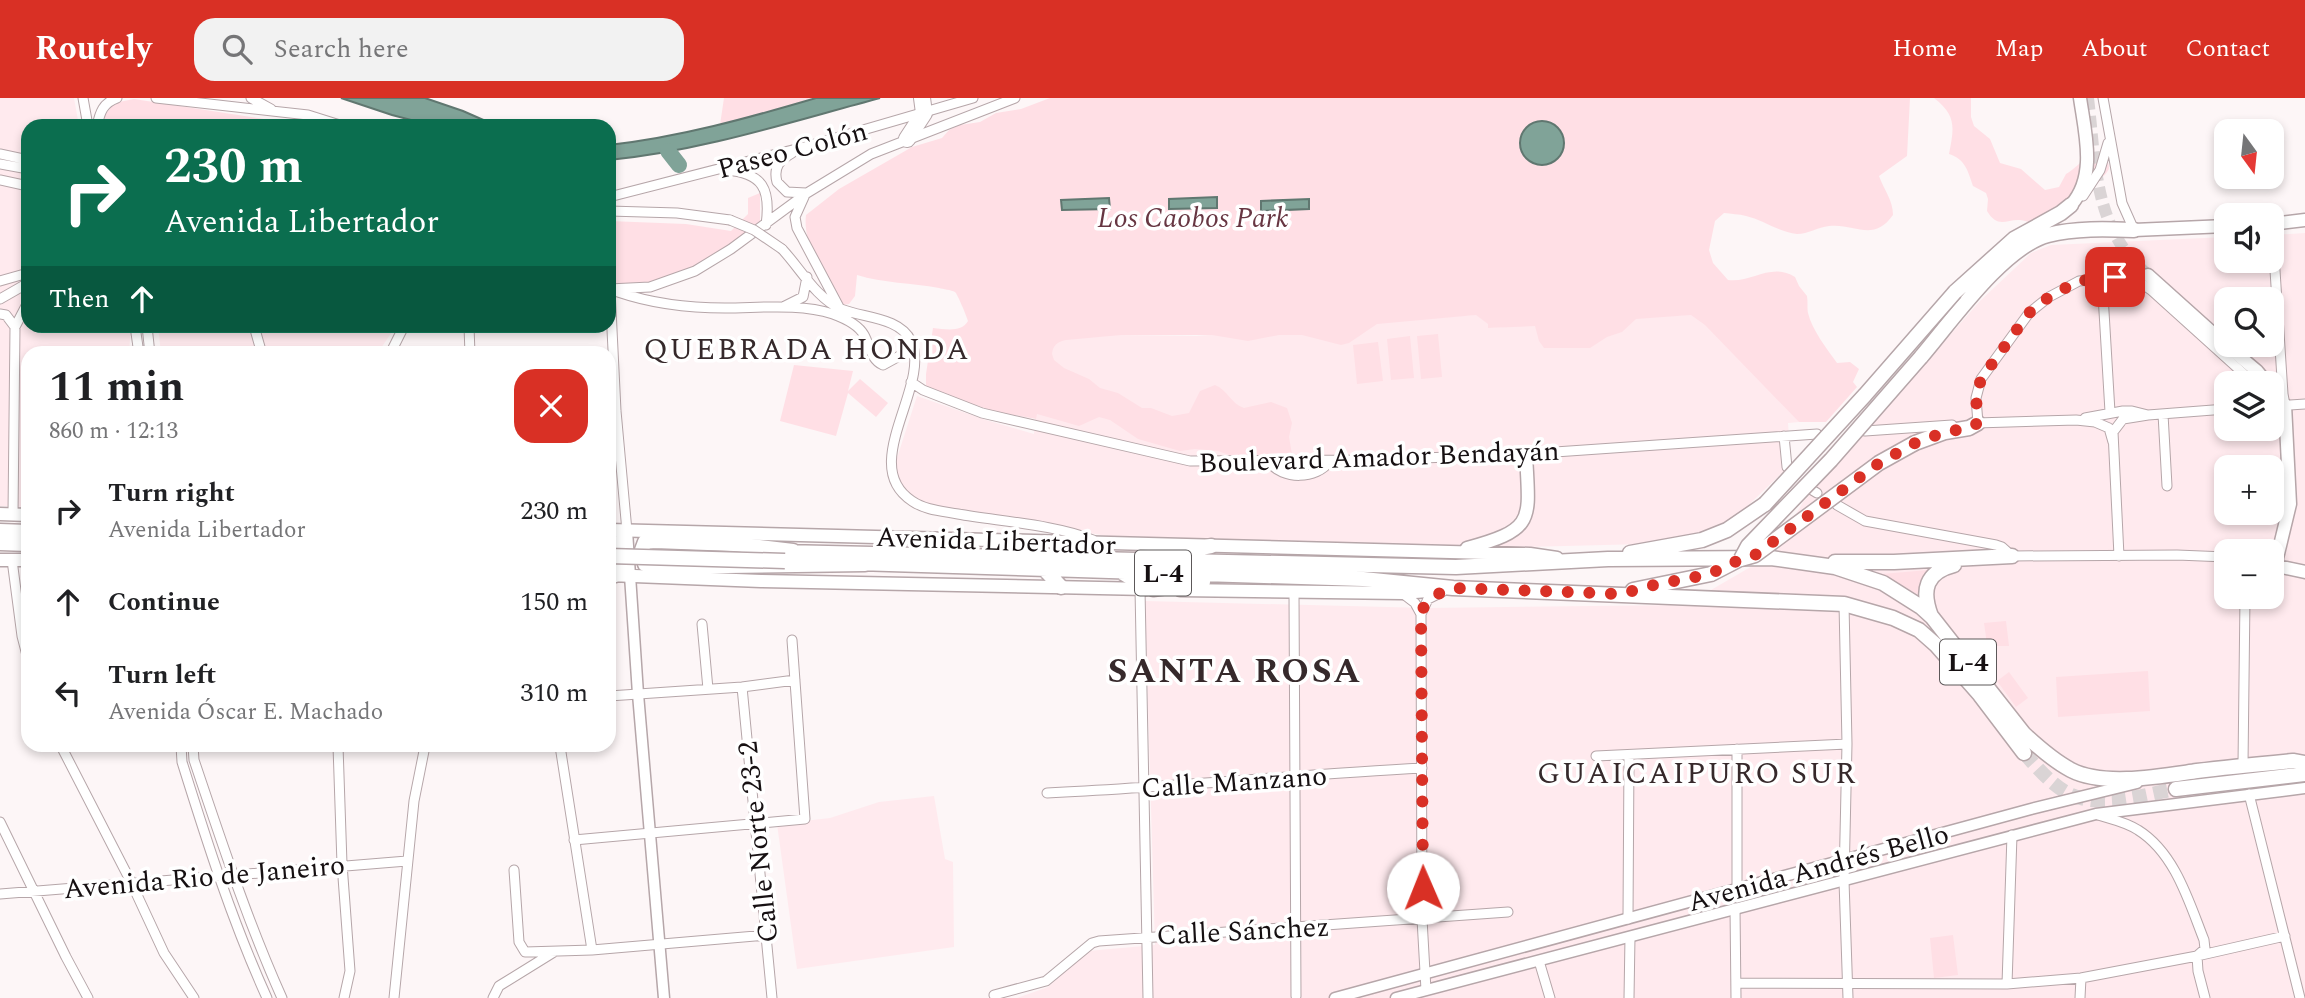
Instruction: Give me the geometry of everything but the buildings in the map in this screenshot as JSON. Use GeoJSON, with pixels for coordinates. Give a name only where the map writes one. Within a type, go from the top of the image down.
{"type":"FeatureCollection","features":[{"type":"Feature","properties":{"kind":"highway"},"geometry":{"type":"LineString","coordinates":[[907,139],[923,105]]}},
{"type":"Feature","properties":{"kind":"main road"},"geometry":{"type":"LineString","coordinates":[[2071,205],[2081,194],[2088,158],[2080,98]]}},
{"type":"Feature","properties":{"kind":"main road","name":"L-4"},"geometry":{"type":"LineString","coordinates":[[1608,559],[1644,549],[1702,540],[1727,530],[1765,504],[1955,292],[2014,239],[2071,205]]}},
{"type":"Feature","properties":{"kind":"main road"},"geometry":{"type":"LineString","coordinates":[[2284,223],[2305,220]]}},
{"type":"Feature","properties":{"kind":"main road"},"geometry":{"type":"LineString","coordinates":[[1741,559],[1748,546],[1831,460],[1996,270],[2028,243],[2048,235],[2107,229],[2214,227]]}},
{"type":"Feature","properties":{"kind":"main road"},"geometry":{"type":"LineString","coordinates":[[2148,275],[2214,334]]}},
{"type":"Feature","properties":{"kind":"main road"},"geometry":{"type":"LineString","coordinates":[[2239,357],[2254,371]]}},
{"type":"Feature","properties":{"kind":"main road"},"geometry":{"type":"LineString","coordinates":[[2282,539],[2290,504],[2286,405]]}},
{"type":"Feature","properties":{"kind":"main road"},"geometry":{"type":"LineString","coordinates":[[1621,594],[1710,574],[1755,555],[1879,463],[1915,443],[1978,423]]}},
{"type":"Feature","properties":{"kind":"main road"},"geometry":{"type":"LineString","coordinates":[[1453,552],[1504,536],[1518,528],[1524,520],[1528,509],[1526,454]]}},
{"type":"Feature","properties":{"kind":"main road"},"geometry":{"type":"LineString","coordinates":[[0,531],[21,532]]}},
{"type":"Feature","properties":{"kind":"main road","name":"Avenida Libertador"},"geometry":{"type":"LineString","coordinates":[[616,533],[627,531],[1098,542],[1530,554],[1592,560]]}},
{"type":"Feature","properties":{"kind":"main road"},"geometry":{"type":"LineString","coordinates":[[616,536],[620,538],[621,570],[616,570]]}},
{"type":"Feature","properties":{"kind":"main road","name":"L-4"},"geometry":{"type":"LineString","coordinates":[[789,555],[744,544],[655,541],[645,542],[642,550],[645,564],[652,567],[872,564]]}},
{"type":"Feature","properties":{"kind":"main road"},"geometry":{"type":"LineString","coordinates":[[0,543],[21,544]]}},
{"type":"Feature","properties":{"kind":"main road","name":"L-4"},"geometry":{"type":"LineString","coordinates":[[1122,566],[1211,546]]}},
{"type":"Feature","properties":{"kind":"main road","name":"Avenida Libertador"},"geometry":{"type":"LineString","coordinates":[[616,548],[1122,566],[1456,567],[1608,559]]}},
{"type":"Feature","properties":{"kind":"main road","name":"Avenida Libertador"},"geometry":{"type":"LineString","coordinates":[[616,556],[789,555],[872,564],[1045,570],[1122,566],[1253,576],[1363,579],[1453,588],[1621,594]]}},
{"type":"Feature","properties":{"kind":"main road"},"geometry":{"type":"LineString","coordinates":[[1932,617],[1926,592],[1931,577],[1938,570],[1952,565],[2002,561],[2012,556]]}},
{"type":"Feature","properties":{"kind":"main road","name":"L-4"},"geometry":{"type":"LineString","coordinates":[[1608,559],[1771,558],[1856,562],[2012,556]]}},
{"type":"Feature","properties":{"kind":"main road","name":"L-4"},"geometry":{"type":"LineString","coordinates":[[1771,558],[1835,567],[1883,583],[1932,617],[2024,734],[2038,747],[2072,771],[2102,777],[2152,779]]}},
{"type":"Feature","properties":{"kind":"main road"},"geometry":{"type":"LineString","coordinates":[[1122,566],[1147,589]]}},
{"type":"Feature","properties":{"kind":"main road"},"geometry":{"type":"LineString","coordinates":[[2284,567],[2305,572]]}},
{"type":"Feature","properties":{"kind":"main road"},"geometry":{"type":"LineString","coordinates":[[1045,570],[1061,587]]}},
{"type":"Feature","properties":{"kind":"main road","name":"Avenida Libertador"},"geometry":{"type":"LineString","coordinates":[[616,572],[630,576],[1294,593],[1402,593],[1453,588]]}},
{"type":"Feature","properties":{"kind":"main road","name":"L-4"},"geometry":{"type":"LineString","coordinates":[[1147,589],[1253,576]]}},
{"type":"Feature","properties":{"kind":"main road","name":"L-4"},"geometry":{"type":"LineString","coordinates":[[1621,594],[1844,604],[1893,618],[1919,630],[1936,645],[1980,695],[2024,753]]}},
{"type":"Feature","properties":{"kind":"main road","name":"Avenida Andrés Bello"},"geometry":{"type":"LineString","coordinates":[[2152,779],[2293,761],[2305,763]]}},
{"type":"Feature","properties":{"kind":"main road"},"geometry":{"type":"LineString","coordinates":[[2176,789],[2305,774]]}},
{"type":"Feature","properties":{"kind":"street"},"geometry":{"type":"LineString","coordinates":[[99,119],[107,103],[117,98]]}},
{"type":"Feature","properties":{"kind":"street"},"geometry":{"type":"LineString","coordinates":[[156,98],[308,115],[321,119]]}},
{"type":"Feature","properties":{"kind":"street"},"geometry":{"type":"LineString","coordinates":[[203,98],[224,105]]}},
{"type":"Feature","properties":{"kind":"street"},"geometry":{"type":"LineString","coordinates":[[251,98],[279,112]]}},
{"type":"Feature","properties":{"kind":"street","name":"Paseo Colón"},"geometry":{"type":"LineString","coordinates":[[616,195],[808,146],[923,105],[974,98]]}},
{"type":"Feature","properties":{"kind":"street","name":"Paseo Colón"},"geometry":{"type":"LineString","coordinates":[[616,289],[650,287],[673,281],[713,261],[807,193],[872,155],[1015,98]]}},
{"type":"Feature","properties":{"kind":"street"},"geometry":{"type":"LineString","coordinates":[[2103,98],[2122,203],[2134,230]]}},
{"type":"Feature","properties":{"kind":"street"},"geometry":{"type":"LineString","coordinates":[[83,99],[87,119]]}},
{"type":"Feature","properties":{"kind":"street","name":"L-4"},"geometry":{"type":"LineString","coordinates":[[2071,205],[2097,177],[2109,138]]}},
{"type":"Feature","properties":{"kind":"street"},"geometry":{"type":"LineString","coordinates":[[807,193],[787,192],[782,189],[775,175],[781,160],[808,146]]}},
{"type":"Feature","properties":{"kind":"street"},"geometry":{"type":"LineString","coordinates":[[0,154],[21,158]]}},
{"type":"Feature","properties":{"kind":"street"},"geometry":{"type":"LineString","coordinates":[[0,164],[21,168]]}},
{"type":"Feature","properties":{"kind":"street"},"geometry":{"type":"LineString","coordinates":[[718,169],[742,171],[756,177],[766,196],[766,225]]}},
{"type":"Feature","properties":{"kind":"street"},"geometry":{"type":"LineString","coordinates":[[0,180],[21,184]]}},
{"type":"Feature","properties":{"kind":"street","name":"Paseo Colón"},"geometry":{"type":"LineString","coordinates":[[807,193],[797,211],[796,223],[839,309]]}},
{"type":"Feature","properties":{"kind":"street","name":"Paseo Colón"},"geometry":{"type":"LineString","coordinates":[[616,211],[677,212],[730,220],[754,230],[782,249],[825,299],[839,309]]}},
{"type":"Feature","properties":{"kind":"street"},"geometry":{"type":"LineString","coordinates":[[2275,273],[2282,371]]}},
{"type":"Feature","properties":{"kind":"street"},"geometry":{"type":"LineString","coordinates":[[0,281],[21,275]]}},
{"type":"Feature","properties":{"kind":"street"},"geometry":{"type":"LineString","coordinates":[[1978,423],[1976,398],[1981,379],[2029,313],[2049,297],[2078,281],[2127,276],[2140,281],[2241,371]]}},
{"type":"Feature","properties":{"kind":"street"},"geometry":{"type":"LineString","coordinates":[[781,307],[803,296],[807,277]]}},
{"type":"Feature","properties":{"kind":"street"},"geometry":{"type":"LineString","coordinates":[[2102,278],[2110,412]]}},
{"type":"Feature","properties":{"kind":"street"},"geometry":{"type":"LineString","coordinates":[[0,299],[21,287]]}},
{"type":"Feature","properties":{"kind":"street"},"geometry":{"type":"LineString","coordinates":[[616,291],[646,301],[685,307],[781,307],[834,314],[856,325],[875,360],[883,366],[897,359],[909,349],[912,342]]}},
{"type":"Feature","properties":{"kind":"street"},"geometry":{"type":"LineString","coordinates":[[839,309],[894,325],[902,329],[912,342],[914,360],[911,382],[894,441],[891,464],[894,476],[906,497],[925,508],[1082,536],[1098,542]]}},
{"type":"Feature","properties":{"kind":"street"},"geometry":{"type":"LineString","coordinates":[[0,314],[8,317],[15,327]]}},
{"type":"Feature","properties":{"kind":"street"},"geometry":{"type":"LineString","coordinates":[[7,514],[15,327],[21,315]]}},
{"type":"Feature","properties":{"kind":"street","name":"Boulevard Amador Bendayán"},"geometry":{"type":"LineString","coordinates":[[911,382],[923,390],[982,414],[1177,460],[1201,462],[1330,461],[1526,454],[1817,434]]}},
{"type":"Feature","properties":{"kind":"street"},"geometry":{"type":"LineString","coordinates":[[2284,390],[2286,405],[2305,404]]}},
{"type":"Feature","properties":{"kind":"street"},"geometry":{"type":"LineString","coordinates":[[2119,556],[2113,442],[2115,429],[2123,419],[2214,410]]}},
{"type":"Feature","properties":{"kind":"street"},"geometry":{"type":"LineString","coordinates":[[1865,431],[1978,423],[2076,420],[2110,412],[2132,411],[2148,415]]}},
{"type":"Feature","properties":{"kind":"street"},"geometry":{"type":"LineString","coordinates":[[2163,414],[2167,486]]}},
{"type":"Feature","properties":{"kind":"street"},"geometry":{"type":"LineString","coordinates":[[2076,420],[2106,426],[2113,442]]}},
{"type":"Feature","properties":{"kind":"street"},"geometry":{"type":"LineString","coordinates":[[1784,436],[1787,467]]}},
{"type":"Feature","properties":{"kind":"street"},"geometry":{"type":"LineString","coordinates":[[616,443],[627,531],[664,998]]}},
{"type":"Feature","properties":{"kind":"street"},"geometry":{"type":"LineString","coordinates":[[1837,505],[1865,521],[1996,545],[2012,556],[2214,557]]}},
{"type":"Feature","properties":{"kind":"street"},"geometry":{"type":"LineString","coordinates":[[6,560],[21,631]]}},
{"type":"Feature","properties":{"kind":"street"},"geometry":{"type":"LineString","coordinates":[[1426,990],[1422,919],[1421,614],[1429,599],[1453,588]]}},
{"type":"Feature","properties":{"kind":"street"},"geometry":{"type":"LineString","coordinates":[[1147,589],[1143,788],[1149,998]]}},
{"type":"Feature","properties":{"kind":"street"},"geometry":{"type":"LineString","coordinates":[[1294,593],[1296,996]]}},
{"type":"Feature","properties":{"kind":"street"},"geometry":{"type":"LineString","coordinates":[[1402,593],[1415,603],[1421,614]]}},
{"type":"Feature","properties":{"kind":"street"},"geometry":{"type":"LineString","coordinates":[[1844,604],[1847,744],[1844,881],[1848,998]]}},
{"type":"Feature","properties":{"kind":"street"},"geometry":{"type":"LineString","coordinates":[[2243,764],[2245,609]]}},
{"type":"Feature","properties":{"kind":"street"},"geometry":{"type":"LineString","coordinates":[[702,624],[708,689]]}},
{"type":"Feature","properties":{"kind":"street"},"geometry":{"type":"LineString","coordinates":[[574,840],[805,819],[792,640]]}},
{"type":"Feature","properties":{"kind":"street"},"geometry":{"type":"LineString","coordinates":[[616,696],[742,687],[795,680]]}},
{"type":"Feature","properties":{"kind":"street","name":"Calle Norte 23-2"},"geometry":{"type":"LineString","coordinates":[[742,687],[772,998]]}},
{"type":"Feature","properties":{"kind":"street"},"geometry":{"type":"LineString","coordinates":[[1596,755],[1847,744]]}},
{"type":"Feature","properties":{"kind":"street"},"geometry":{"type":"LineString","coordinates":[[1737,749],[1737,889]]}},
{"type":"Feature","properties":{"kind":"street"},"geometry":{"type":"LineString","coordinates":[[64,752],[164,953],[194,998]]}},
{"type":"Feature","properties":{"kind":"street"},"geometry":{"type":"LineString","coordinates":[[181,752],[182,762],[218,876],[247,955],[267,998]]}},
{"type":"Feature","properties":{"kind":"street"},"geometry":{"type":"LineString","coordinates":[[193,752],[232,874],[282,998]]}},
{"type":"Feature","properties":{"kind":"street"},"geometry":{"type":"LineString","coordinates":[[338,752],[342,864],[350,971],[344,998]]}},
{"type":"Feature","properties":{"kind":"street"},"geometry":{"type":"LineString","coordinates":[[394,998],[407,861],[424,752]]}},
{"type":"Feature","properties":{"kind":"street"},"geometry":{"type":"LineString","coordinates":[[561,752],[592,950]]}},
{"type":"Feature","properties":{"kind":"street"},"geometry":{"type":"LineString","coordinates":[[1628,919],[1629,755]]}},
{"type":"Feature","properties":{"kind":"street","name":"L-4"},"geometry":{"type":"LineString","coordinates":[[2196,772],[2305,757]]}},
{"type":"Feature","properties":{"kind":"street","name":"Calle Manzano"},"geometry":{"type":"LineString","coordinates":[[1047,793],[1422,768]]}},
{"type":"Feature","properties":{"kind":"street","name":"Avenida Andrés Bello"},"geometry":{"type":"LineString","coordinates":[[1335,998],[2031,809],[2152,779]]}},
{"type":"Feature","properties":{"kind":"street","name":"Avenida Andrés Bello"},"geometry":{"type":"LineString","coordinates":[[1396,998],[2096,814],[2305,788]]}},
{"type":"Feature","properties":{"kind":"street"},"geometry":{"type":"LineString","coordinates":[[2249,794],[2300,998]]}},
{"type":"Feature","properties":{"kind":"street"},"geometry":{"type":"LineString","coordinates":[[2096,814],[2139,830],[2173,867],[2204,940],[2205,949],[2197,956]]}},
{"type":"Feature","properties":{"kind":"street"},"geometry":{"type":"LineString","coordinates":[[0,822],[88,998]]}},
{"type":"Feature","properties":{"kind":"street"},"geometry":{"type":"LineString","coordinates":[[2007,984],[2012,835]]}},
{"type":"Feature","properties":{"kind":"street","name":"Avenida Rio de Janeiro"},"geometry":{"type":"LineString","coordinates":[[0,894],[342,864],[407,861]]}},
{"type":"Feature","properties":{"kind":"street"},"geometry":{"type":"LineString","coordinates":[[514,870],[519,942],[523,951],[592,950],[766,935]]}},
{"type":"Feature","properties":{"kind":"street"},"geometry":{"type":"LineString","coordinates":[[1735,908],[1735,998]]}},
{"type":"Feature","properties":{"kind":"street","name":"Calle Sánchez"},"geometry":{"type":"LineString","coordinates":[[993,995],[1046,981],[1092,943],[1147,936],[1508,912]]}},
{"type":"Feature","properties":{"kind":"street"},"geometry":{"type":"LineString","coordinates":[[1736,983],[2007,984],[2081,978],[2285,936]]}},
{"type":"Feature","properties":{"kind":"street"},"geometry":{"type":"LineString","coordinates":[[1629,998],[1630,937]]}},
{"type":"Feature","properties":{"kind":"street"},"geometry":{"type":"LineString","coordinates":[[493,998],[499,986],[555,951]]}},
{"type":"Feature","properties":{"kind":"street"},"geometry":{"type":"LineString","coordinates":[[2197,956],[2205,998]]}},
{"type":"Feature","properties":{"kind":"street"},"geometry":{"type":"LineString","coordinates":[[1539,961],[1550,998]]}},
{"type":"Feature","properties":{"kind":"street"},"geometry":{"type":"LineString","coordinates":[[2080,998],[2081,978]]}},
{"type":"Feature","properties":{"kind":"shaded area"},"geometry":{"type":"Polygon","coordinates":[[[0,98],[74,98],[78,119],[21,119],[21,333],[130,333],[130,346],[21,346],[21,507],[0,506],[0,98]]]}},
{"type":"Feature","properties":{"kind":"shaded area"},"geometry":{"type":"Polygon","coordinates":[[[341,98],[425,98],[481,119],[407,119],[341,98]]]}},
{"type":"Feature","properties":{"kind":"shaded area"},"geometry":{"type":"Polygon","coordinates":[[[816,98],[880,98],[711,143],[616,159],[616,144],[739,120],[816,98]]]}},
{"type":"Feature","properties":{"kind":"shaded area"},"geometry":{"type":"Polygon","coordinates":[[[1542,121],[1551,122],[1558,127],[1563,134],[1563,152],[1558,159],[1551,164],[1542,165],[1533,164],[1526,159],[1521,152],[1520,143],[1521,134],[1526,127],[1533,122],[1542,121]]]}},
{"type":"Feature","properties":{"kind":"shaded area"},"geometry":{"type":"Polygon","coordinates":[[[1217,197],[1217,208],[1169,209],[1169,199],[1217,197]]]}},
{"type":"Feature","properties":{"kind":"shaded area"},"geometry":{"type":"Polygon","coordinates":[[[1109,198],[1110,209],[1062,210],[1061,200],[1109,198]]]}},
{"type":"Feature","properties":{"kind":"shaded area"},"geometry":{"type":"Polygon","coordinates":[[[1309,199],[1309,209],[1261,211],[1261,201],[1309,199]]]}},
{"type":"Feature","properties":{"kind":"shaded area"},"geometry":{"type":"Polygon","coordinates":[[[2305,233],[2305,998],[1017,998],[1048,987],[1088,951],[1155,945],[1145,601],[1427,608],[1685,605],[1773,554],[1803,502],[1980,301],[2031,253],[2051,245],[2214,238],[2214,273],[2284,273],[2284,234],[2305,233]]]}},
{"type":"Feature","properties":{"kind":"shaded area"},"geometry":{"type":"Polygon","coordinates":[[[1487,314],[1489,328],[1700,314],[1799,422],[1788,423],[1791,464],[1731,522],[1685,543],[1438,549],[1113,537],[914,501],[901,486],[896,461],[917,396],[1034,434],[1043,329],[1121,335],[1196,336],[1487,314]]]}},
{"type":"Feature","properties":{"kind":"shaded area"},"geometry":{"type":"Polygon","coordinates":[[[159,333],[391,333],[382,346],[160,346],[159,333]]]}},
{"type":"Feature","properties":{"kind":"shaded area"},"geometry":{"type":"Polygon","coordinates":[[[934,796],[945,859],[953,862],[954,947],[797,969],[777,824],[830,818],[879,802],[934,796]]]}},
{"type":"Feature","properties":{"kind":"green space"},"geometry":{"type":"Polygon","coordinates":[[[724,98],[816,98],[720,125],[724,98]]]}},
{"type":"Feature","properties":{"kind":"green space","name":"Los Caobos Park"},"geometry":{"type":"Polygon","coordinates":[[[1050,98],[1910,98],[1907,156],[1879,176],[1893,210],[1893,215],[1886,223],[1871,230],[1829,226],[1797,234],[1741,215],[1724,213],[1715,221],[1709,250],[1713,263],[1728,280],[1745,279],[1770,272],[1786,273],[1795,277],[1807,296],[1810,319],[1824,346],[1837,363],[1850,362],[1859,369],[1853,382],[1857,387],[1826,422],[1799,422],[1705,325],[1691,315],[1636,319],[1622,332],[1607,337],[1590,348],[1544,348],[1535,326],[1488,328],[1488,324],[1476,315],[1377,324],[1349,343],[1341,345],[1302,335],[1279,335],[1248,341],[1212,335],[1121,335],[1066,340],[1054,346],[1054,360],[1064,368],[1089,379],[1100,388],[1118,393],[1142,408],[1151,408],[1172,416],[1189,413],[1200,391],[1215,385],[1244,408],[1271,402],[1287,408],[1292,423],[1289,437],[1293,460],[1243,460],[1218,451],[1180,451],[1138,439],[1110,420],[1099,417],[1079,426],[1037,414],[1036,419],[993,411],[926,388],[933,328],[957,329],[968,321],[955,292],[857,275],[855,296],[849,304],[842,305],[817,262],[808,239],[806,215],[839,189],[912,147],[942,138],[949,130],[960,125],[980,122],[996,113],[1021,109],[1050,98]]]}},
{"type":"Feature","properties":{"kind":"green space"},"geometry":{"type":"Polygon","coordinates":[[[1934,98],[1971,98],[1974,126],[1990,139],[2000,163],[2021,169],[2045,190],[2059,187],[2066,174],[2090,156],[2108,162],[2109,169],[2085,192],[2042,220],[1995,220],[1987,211],[1986,193],[1973,186],[1962,162],[1949,154],[1952,123],[1947,111],[1934,98]]]}},
{"type":"Feature","properties":{"kind":"green space"},"geometry":{"type":"Polygon","coordinates":[[[134,99],[264,119],[104,119],[114,103],[134,99]]]}},
{"type":"Feature","properties":{"kind":"green space"},"geometry":{"type":"Polygon","coordinates":[[[760,193],[760,221],[754,229],[703,264],[658,282],[616,284],[616,221],[686,224],[731,231],[748,214],[748,198],[760,193]]]}},
{"type":"Feature","properties":{"kind":"green space"},"geometry":{"type":"Polygon","coordinates":[[[1438,334],[1442,377],[1421,379],[1417,336],[1438,334]]]}},
{"type":"Feature","properties":{"kind":"green space"},"geometry":{"type":"Polygon","coordinates":[[[1410,336],[1414,378],[1391,380],[1387,339],[1410,336]]]}},
{"type":"Feature","properties":{"kind":"green space"},"geometry":{"type":"Polygon","coordinates":[[[1378,342],[1383,381],[1357,384],[1353,345],[1378,342]]]}},
{"type":"Feature","properties":{"kind":"green space"},"geometry":{"type":"Polygon","coordinates":[[[794,365],[853,371],[848,391],[860,379],[888,403],[876,417],[848,393],[836,436],[780,421],[794,365]]]}},
{"type":"Feature","properties":{"kind":"green space"},"geometry":{"type":"Polygon","coordinates":[[[1928,570],[1921,582],[1919,595],[1882,574],[1928,570]]]}},
{"type":"Feature","properties":{"kind":"green space"},"geometry":{"type":"Polygon","coordinates":[[[2006,621],[2009,646],[1997,646],[1995,651],[1988,651],[1984,623],[2006,621]]]}},
{"type":"Feature","properties":{"kind":"green space"},"geometry":{"type":"Polygon","coordinates":[[[2148,671],[2150,711],[2058,717],[2056,677],[2148,671]]]}},
{"type":"Feature","properties":{"kind":"green space"},"geometry":{"type":"Polygon","coordinates":[[[2009,672],[2028,698],[2016,707],[1997,681],[2009,672]]]}},
{"type":"Feature","properties":{"kind":"green space"},"geometry":{"type":"Polygon","coordinates":[[[1953,935],[1958,975],[1934,978],[1930,938],[1953,935]]]}},
{"type":"Feature","properties":{"kind":"waterway"},"geometry":{"type":"LineString","coordinates":[[668,151],[679,165]]}},
{"type":"Feature","properties":{"kind":"tunnel"},"geometry":{"type":"LineString","coordinates":[[2088,98],[2096,170],[2107,216],[2130,257],[2148,275]]}},
{"type":"Feature","properties":{"kind":"tunnel"},"geometry":{"type":"LineString","coordinates":[[2024,753],[2053,783],[2077,797],[2119,800],[2176,789]]}},
{"type":"Feature","properties":{"kind":"district","name":"QUEBRADA HONDA"},"geometry":{"type":"Point","coordinates":[807,349]}},
{"type":"Feature","properties":{"kind":"district","name":"SANTA ROSA"},"geometry":{"type":"Point","coordinates":[1235,670]}},
{"type":"Feature","properties":{"kind":"district","name":"GUAICAIPURO SUR"},"geometry":{"type":"Point","coordinates":[1697,773]}},
{"type":"Feature","properties":{"kind":"route"},"geometry":{"type":"LineString","coordinates":[[1423,888],[1421,614],[1429,599],[1453,588],[1621,594],[1710,574],[1755,555],[1879,463],[1915,443],[1978,423],[1976,398],[1981,379],[2029,313],[2049,297],[2078,281],[2115,277]]}}]}
